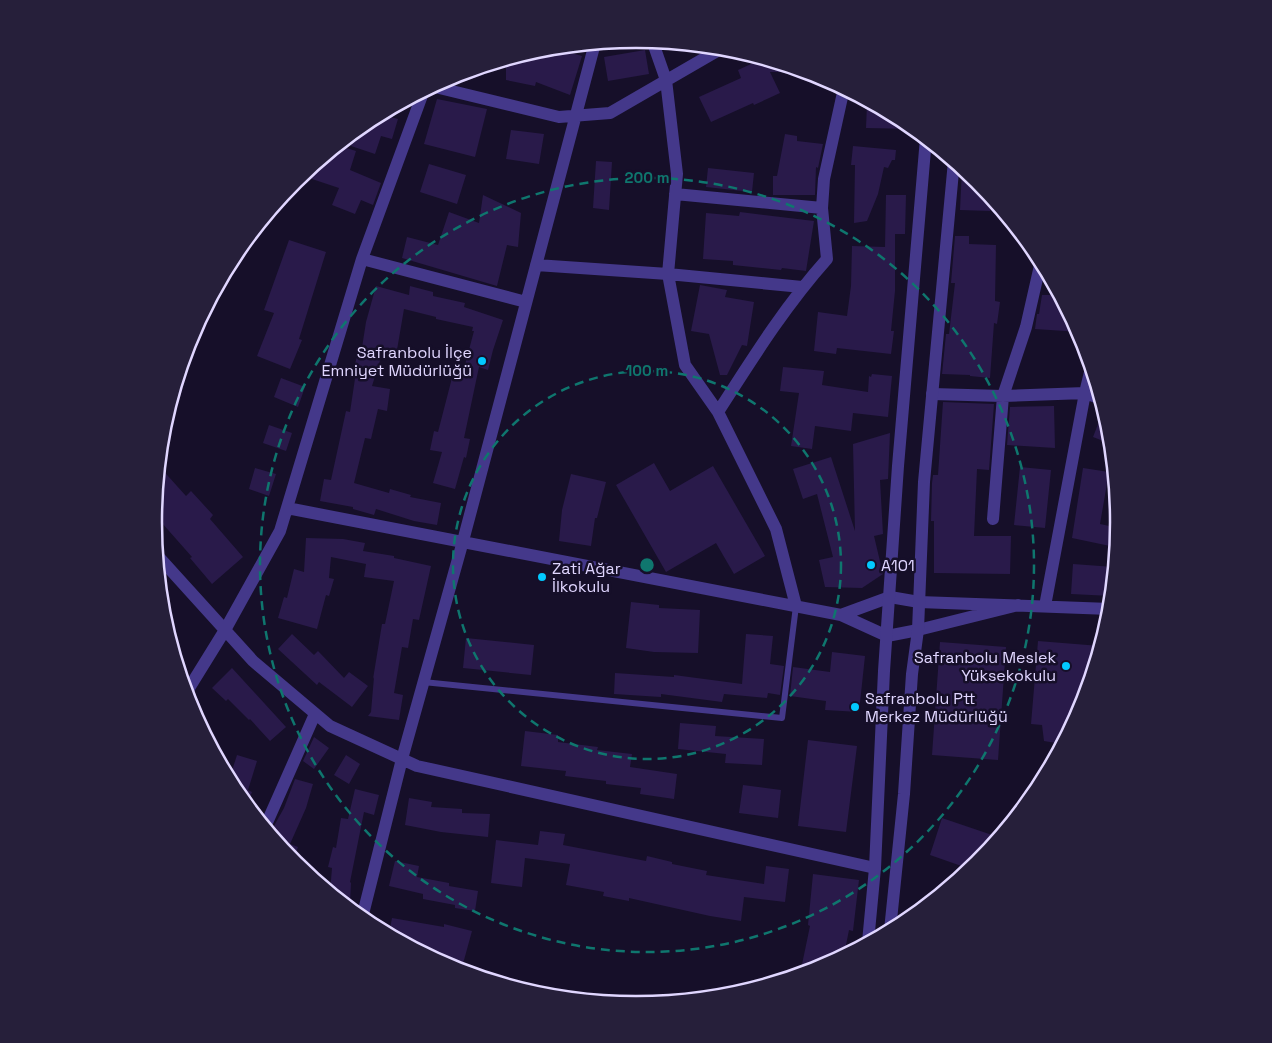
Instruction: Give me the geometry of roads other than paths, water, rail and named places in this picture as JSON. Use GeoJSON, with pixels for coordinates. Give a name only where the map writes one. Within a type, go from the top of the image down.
{"type":"FeatureCollection","features":[{"type":"Feature","properties":{"kind":"street"},"geometry":{"type":"LineString","coordinates":[[655,49],[666,80],[677,174],[668,274],[685,365],[718,412],[776,529],[796,606]]}},
{"type":"Feature","properties":{"kind":"street"},"geometry":{"type":"LineString","coordinates":[[364,910],[402,759],[463,541],[593,50]]}},
{"type":"Feature","properties":{"kind":"street"},"geometry":{"type":"LineString","coordinates":[[443,89],[559,117],[610,113],[711,54]]}},
{"type":"Feature","properties":{"kind":"street"},"geometry":{"type":"LineString","coordinates":[[718,412],[802,287],[827,259],[822,208],[824,179],[843,95]]}},
{"type":"Feature","properties":{"kind":"street"},"geometry":{"type":"LineString","coordinates":[[191,685],[225,630],[280,531],[362,259],[421,99]]}},
{"type":"Feature","properties":{"kind":"street"},"geometry":{"type":"LineString","coordinates":[[869,934],[875,868],[898,466],[925,145]]}},
{"type":"Feature","properties":{"kind":"street"},"geometry":{"type":"LineString","coordinates":[[891,921],[904,794],[912,674],[918,630],[924,482],[953,169]]}},
{"type":"Feature","properties":{"kind":"street"},"geometry":{"type":"LineString","coordinates":[[675,194],[822,208]]}},
{"type":"Feature","properties":{"kind":"street"},"geometry":{"type":"LineString","coordinates":[[362,259],[526,302]]}},
{"type":"Feature","properties":{"kind":"street"},"geometry":{"type":"LineString","coordinates":[[536,265],[668,274],[802,287]]}},
{"type":"Feature","properties":{"kind":"street"},"geometry":{"type":"LineString","coordinates":[[993,519],[1003,396],[1026,327],[1038,271]]}},
{"type":"Feature","properties":{"kind":"street"},"geometry":{"type":"LineString","coordinates":[[1045,606],[1088,380]]}},
{"type":"Feature","properties":{"kind":"street"},"geometry":{"type":"LineString","coordinates":[[932,394],[1003,396],[1085,393],[1093,395]]}},
{"type":"Feature","properties":{"kind":"street"},"geometry":{"type":"LineString","coordinates":[[287,508],[841,615],[887,636],[1018,605]]}},
{"type":"Feature","properties":{"kind":"street"},"geometry":{"type":"LineString","coordinates":[[164,563],[253,661],[330,726],[417,766],[875,868]]}},
{"type":"Feature","properties":{"kind":"street"},"geometry":{"type":"LineString","coordinates":[[841,615],[890,597],[919,602],[1102,609]]}},
{"type":"Feature","properties":{"kind":"street"},"geometry":{"type":"LineString","coordinates":[[268,820],[316,714]]}},
{"type":"Feature","properties":{"kind":"lane"},"geometry":{"type":"LineString","coordinates":[[423,682],[782,718],[796,606]]}},
{"type":"Feature","properties":{"kind":"place","name":"Safranbolu İlçe Emniyet Müdürlüğü"},"geometry":{"type":"Point","coordinates":[482,361]}},
{"type":"Feature","properties":{"kind":"place","name":"A101"},"geometry":{"type":"Point","coordinates":[871,565]}},
{"type":"Feature","properties":{"kind":"place","name":"Zati Ağar İlkokulu"},"geometry":{"type":"Point","coordinates":[542,577]}},
{"type":"Feature","properties":{"kind":"place","name":"Safranbolu Meslek Yüksekokulu"},"geometry":{"type":"Point","coordinates":[1066,666]}},
{"type":"Feature","properties":{"kind":"place","name":"Safranbolu Ptt Merkez Müdürlüğü"},"geometry":{"type":"Point","coordinates":[855,707]}}]}
